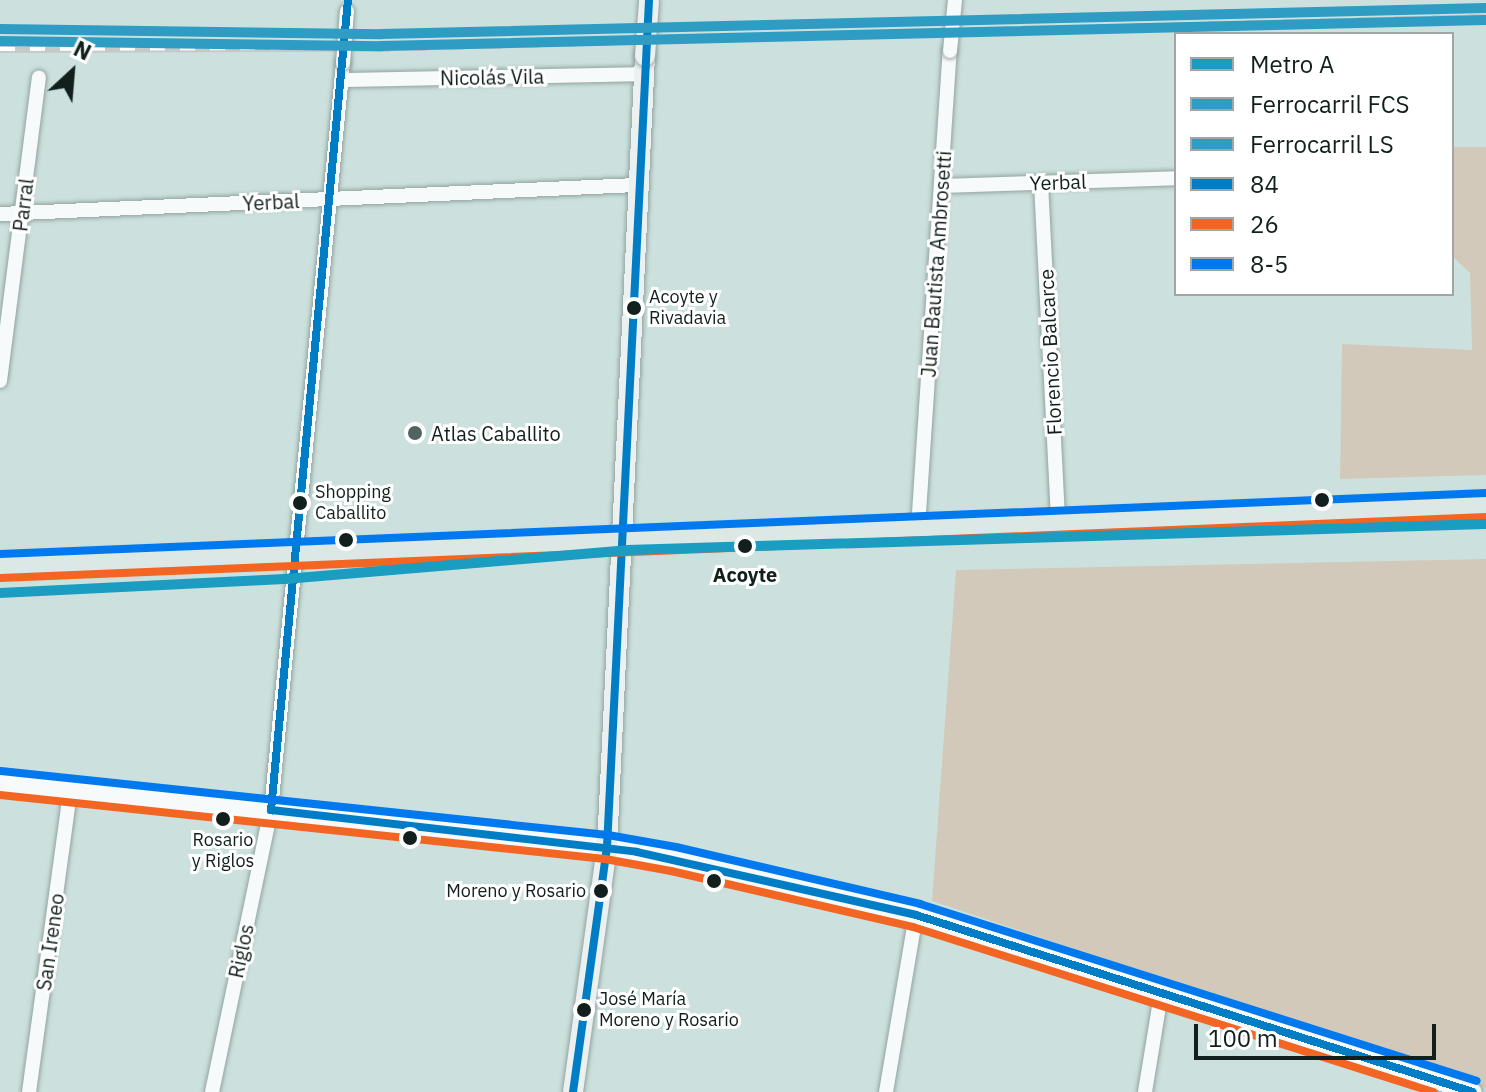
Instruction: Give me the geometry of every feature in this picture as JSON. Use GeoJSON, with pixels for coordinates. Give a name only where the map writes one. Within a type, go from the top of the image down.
{"type":"FeatureCollection","features":[{"type":"Feature","properties":{"kind":"main road"},"geometry":{"type":"LineString","coordinates":[[573,1092],[607,847],[637,185],[649,0]]}},
{"type":"Feature","properties":{"kind":"main road"},"geometry":{"type":"LineString","coordinates":[[0,566],[298,551],[1486,505]]}},
{"type":"Feature","properties":{"kind":"street","name":"Juan Bautista Ambrosetti"},"geometry":{"type":"LineString","coordinates":[[918,528],[955,0]]}},
{"type":"Feature","properties":{"kind":"street","name":"Riglos"},"geometry":{"type":"LineString","coordinates":[[212,1092],[271,810],[348,6]]}},
{"type":"Feature","properties":{"kind":"street","name":"Nicolás Vila"},"geometry":{"type":"LineString","coordinates":[[341,80],[644,65]]}},
{"type":"Feature","properties":{"kind":"street","name":"Parral"},"geometry":{"type":"LineString","coordinates":[[0,381],[39,77]]}},
{"type":"Feature","properties":{"kind":"street","name":"Yerbal"},"geometry":{"type":"LineString","coordinates":[[941,186],[1174,178]]}},
{"type":"Feature","properties":{"kind":"street","name":"Florencio Balcarce"},"geometry":{"type":"LineString","coordinates":[[1041,183],[1058,522]]}},
{"type":"Feature","properties":{"kind":"street","name":"Yerbal"},"geometry":{"type":"LineString","coordinates":[[0,214],[637,185]]}},
{"type":"Feature","properties":{"kind":"street"},"geometry":{"type":"LineString","coordinates":[[0,783],[607,847],[916,915],[1473,1092]]}},
{"type":"Feature","properties":{"kind":"street","name":"San Ireneo"},"geometry":{"type":"LineString","coordinates":[[29,1092],[70,791]]}},
{"type":"Feature","properties":{"kind":"street"},"geometry":{"type":"LineString","coordinates":[[886,1092],[916,915]]}},
{"type":"Feature","properties":{"kind":"street"},"geometry":{"type":"LineString","coordinates":[[1145,1092],[1161,994]]}},
{"type":"Feature","properties":{"kind":"shaded area"},"geometry":{"type":"Polygon","coordinates":[[[1454,147],[1486,147],[1486,475],[1340,479],[1342,344],[1472,350],[1470,273],[1454,258],[1454,147]]]}},
{"type":"Feature","properties":{"kind":"shaded area"},"geometry":{"type":"Polygon","coordinates":[[[1486,559],[1486,1088],[932,901],[956,570],[1486,559]]]}},
{"type":"Feature","properties":{"kind":"railway"},"geometry":{"type":"LineString","coordinates":[[0,49],[372,48],[1486,18]]}},
{"type":"Feature","properties":{"kind":"metro line","name":"A"},"geometry":{"type":"LineString","coordinates":[[0,593],[285,579],[627,550],[1486,524]]}},
{"type":"Feature","properties":{"kind":"rail line","name":"FCS"},"geometry":{"type":"LineString","coordinates":[[0,29],[381,34],[1486,8]]}},
{"type":"Feature","properties":{"kind":"rail line","name":"LS"},"geometry":{"type":"LineString","coordinates":[[0,41],[381,46],[1486,20]]}},
{"type":"Feature","properties":{"kind":"transit line","name":"84"},"geometry":{"type":"LineString","coordinates":[[348,0],[271,810],[637,852],[916,915],[1473,1092]]}},
{"type":"Feature","properties":{"kind":"transit line","name":"84"},"geometry":{"type":"LineString","coordinates":[[573,1092],[607,847],[649,0]]}},
{"type":"Feature","properties":{"kind":"transit line","name":"8-5"},"geometry":{"type":"LineString","coordinates":[[0,554],[1486,493]]}},
{"type":"Feature","properties":{"kind":"transit line","name":"26"},"geometry":{"type":"LineString","coordinates":[[0,578],[1486,517]]}},
{"type":"Feature","properties":{"kind":"transit line","name":"8-5"},"geometry":{"type":"LineString","coordinates":[[1,771],[608,835],[676,847],[920,904],[1477,1081]]}},
{"type":"Feature","properties":{"kind":"transit line","name":"26"},"geometry":{"type":"LineString","coordinates":[[0,795],[605,859],[671,871],[913,927],[1433,1092]]}},
{"type":"Feature","properties":{"kind":"place","name":"Acoyte y Rivadavia"},"geometry":{"type":"Point","coordinates":[634,308]}},
{"type":"Feature","properties":{"kind":"place","name":"Atlas Caballito"},"geometry":{"type":"Point","coordinates":[415,433]}},
{"type":"Feature","properties":{"kind":"place","name":"Shopping Caballito"},"geometry":{"type":"Point","coordinates":[300,503]}},
{"type":"Feature","properties":{"kind":"place","name":"Acoyte"},"geometry":{"type":"Point","coordinates":[745,546]}},
{"type":"Feature","properties":{"kind":"place","name":"Rosario y Riglos"},"geometry":{"type":"Point","coordinates":[223,819]}},
{"type":"Feature","properties":{"kind":"place","name":"Moreno y Rosario"},"geometry":{"type":"Point","coordinates":[601,891]}},
{"type":"Feature","properties":{"kind":"place","name":"José María Moreno y Rosario"},"geometry":{"type":"Point","coordinates":[584,1010]}}]}
